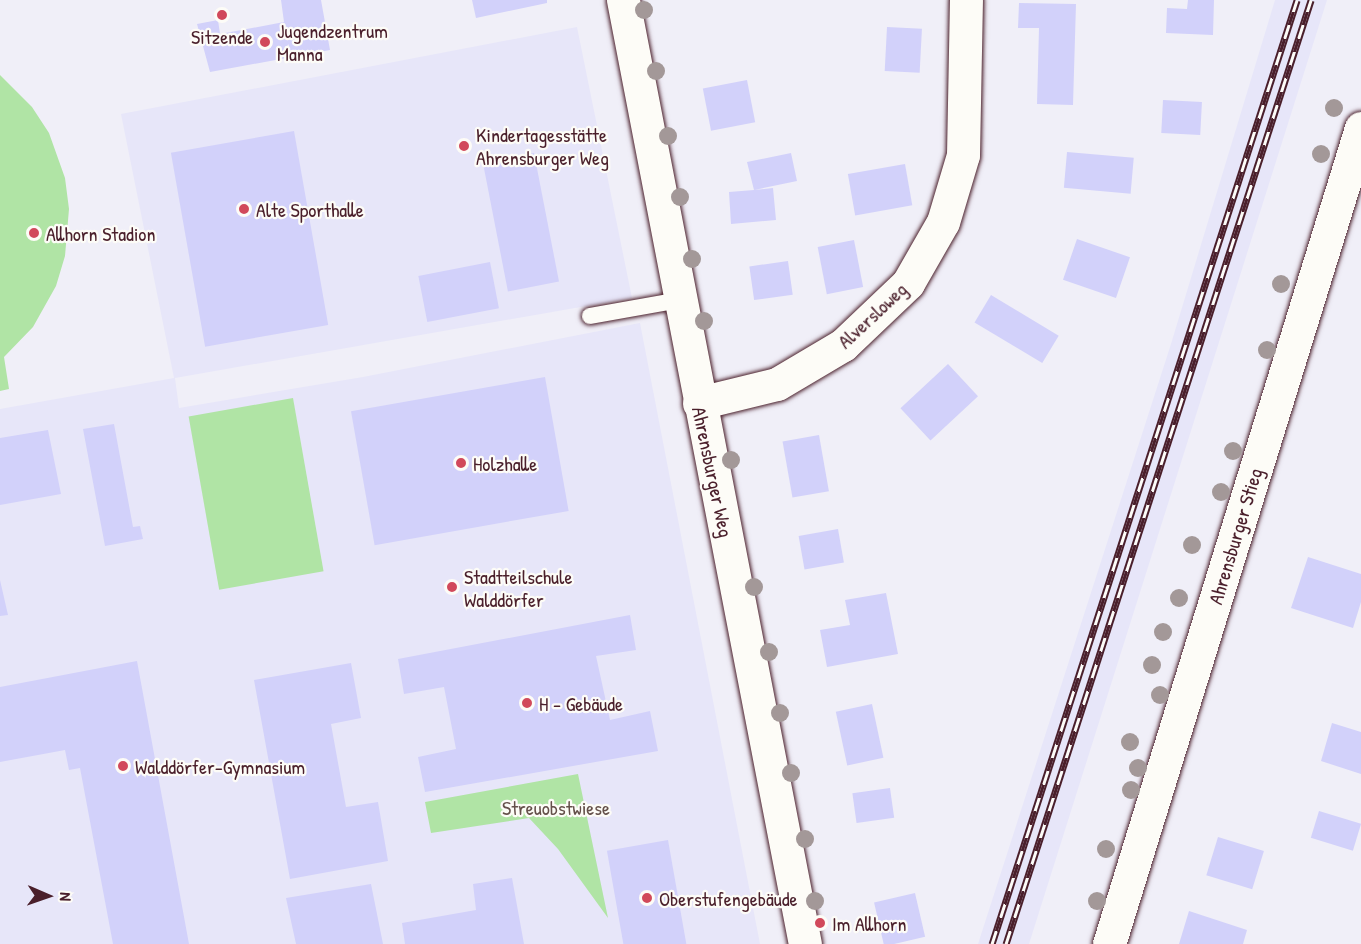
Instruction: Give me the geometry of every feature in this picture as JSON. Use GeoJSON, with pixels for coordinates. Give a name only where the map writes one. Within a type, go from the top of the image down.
{"type":"FeatureCollection","features":[{"type":"Feature","properties":{"kind":"street","name":"Ahrensburger Weg"},"geometry":{"type":"LineString","coordinates":[[622,0],[805,944]]}},
{"type":"Feature","properties":{"kind":"street","name":"Alversloweg"},"geometry":{"type":"LineString","coordinates":[[699,402],[777,384],[843,345],[908,283],[943,222],[963,155],[966,0]]}},
{"type":"Feature","properties":{"kind":"street","name":"Ahrensburger Stieg"},"geometry":{"type":"LineString","coordinates":[[1109,944],[1361,128]]}},
{"type":"Feature","properties":{"kind":"lane"},"geometry":{"type":"LineString","coordinates":[[590,316],[680,300]]}},
{"type":"Feature","properties":{"kind":"shaded area"},"geometry":{"type":"Polygon","coordinates":[[[1275,0],[1327,0],[1029,944],[978,944],[1171,344],[1275,0]]]}},
{"type":"Feature","properties":{"kind":"shaded area"},"geometry":{"type":"Polygon","coordinates":[[[577,27],[632,298],[175,378],[179,408],[363,377],[640,323],[760,944],[0,944],[0,409],[174,378],[121,114],[577,27]]]}},
{"type":"Feature","properties":{"kind":"green space","name":"Allhorn Stadion"},"geometry":{"type":"Polygon","coordinates":[[[0,75],[32,107],[49,133],[65,178],[69,209],[65,256],[56,286],[33,327],[4,357],[9,389],[0,391],[0,75]]]}},
{"type":"Feature","properties":{"kind":"green space"},"geometry":{"type":"Polygon","coordinates":[[[293,398],[324,571],[219,590],[189,416],[293,398]]]}},
{"type":"Feature","properties":{"kind":"green space","name":"Streuobstwiese"},"geometry":{"type":"Polygon","coordinates":[[[578,774],[608,918],[558,849],[529,818],[431,833],[425,802],[578,774]]]}},
{"type":"Feature","properties":{"kind":"building","name":"Jugendzentrum Manna"},"geometry":{"type":"Polygon","coordinates":[[[281,0],[321,0],[330,50],[210,72],[197,24],[218,20],[220,34],[284,22],[281,0]]]}},
{"type":"Feature","properties":{"kind":"building"},"geometry":{"type":"Polygon","coordinates":[[[472,0],[547,0],[547,3],[476,18],[472,0]]]}},
{"type":"Feature","properties":{"kind":"building"},"geometry":{"type":"Polygon","coordinates":[[[1188,0],[1214,0],[1213,35],[1166,33],[1167,8],[1187,9],[1188,0]]]}},
{"type":"Feature","properties":{"kind":"building"},"geometry":{"type":"Polygon","coordinates":[[[1019,3],[1076,4],[1073,105],[1037,104],[1039,28],[1018,28],[1019,3]]]}},
{"type":"Feature","properties":{"kind":"building"},"geometry":{"type":"Polygon","coordinates":[[[887,27],[922,29],[920,73],[885,71],[887,27]]]}},
{"type":"Feature","properties":{"kind":"building"},"geometry":{"type":"Polygon","coordinates":[[[747,80],[755,122],[711,131],[703,89],[747,80]]]}},
{"type":"Feature","properties":{"kind":"building"},"geometry":{"type":"Polygon","coordinates":[[[1163,100],[1202,102],[1200,135],[1161,133],[1163,100]]]}},
{"type":"Feature","properties":{"kind":"building","name":"Alte Sporthalle"},"geometry":{"type":"Polygon","coordinates":[[[294,131],[328,325],[205,347],[171,153],[294,131]]]}},
{"type":"Feature","properties":{"kind":"building"},"geometry":{"type":"Polygon","coordinates":[[[1067,152],[1134,158],[1131,194],[1064,188],[1067,152]]]}},
{"type":"Feature","properties":{"kind":"building"},"geometry":{"type":"Polygon","coordinates":[[[534,153],[559,282],[508,292],[483,163],[534,153]]]}},
{"type":"Feature","properties":{"kind":"building"},"geometry":{"type":"Polygon","coordinates":[[[791,153],[797,181],[754,190],[747,162],[791,153]]]}},
{"type":"Feature","properties":{"kind":"building"},"geometry":{"type":"Polygon","coordinates":[[[905,164],[912,205],[855,215],[848,174],[905,164]]]}},
{"type":"Feature","properties":{"kind":"building"},"geometry":{"type":"Polygon","coordinates":[[[773,188],[776,220],[731,224],[729,192],[773,188]]]}},
{"type":"Feature","properties":{"kind":"building"},"geometry":{"type":"Polygon","coordinates":[[[1077,239],[1130,257],[1116,298],[1063,280],[1077,239]]]}},
{"type":"Feature","properties":{"kind":"building"},"geometry":{"type":"Polygon","coordinates":[[[854,240],[863,287],[827,294],[818,247],[854,240]]]}},
{"type":"Feature","properties":{"kind":"building"},"geometry":{"type":"Polygon","coordinates":[[[788,261],[793,295],[754,300],[749,266],[788,261]]]}},
{"type":"Feature","properties":{"kind":"building"},"geometry":{"type":"Polygon","coordinates":[[[490,262],[499,308],[427,322],[418,276],[490,262]]]}},
{"type":"Feature","properties":{"kind":"building"},"geometry":{"type":"Polygon","coordinates":[[[991,295],[1059,336],[1042,363],[975,322],[991,295]]]}},
{"type":"Feature","properties":{"kind":"building"},"geometry":{"type":"Polygon","coordinates":[[[948,364],[978,396],[930,441],[900,408],[948,364]]]}},
{"type":"Feature","properties":{"kind":"building","name":"Holzhalle"},"geometry":{"type":"Polygon","coordinates":[[[545,377],[569,511],[375,545],[351,411],[545,377]]]}},
{"type":"Feature","properties":{"kind":"building"},"geometry":{"type":"Polygon","coordinates":[[[114,424],[133,527],[140,526],[143,539],[105,546],[83,429],[114,424]]]}},
{"type":"Feature","properties":{"kind":"building"},"geometry":{"type":"Polygon","coordinates":[[[48,430],[61,494],[0,505],[0,438],[48,430]]]}},
{"type":"Feature","properties":{"kind":"building"},"geometry":{"type":"Polygon","coordinates":[[[819,435],[829,491],[792,498],[783,441],[819,435]]]}},
{"type":"Feature","properties":{"kind":"building"},"geometry":{"type":"Polygon","coordinates":[[[838,529],[844,562],[805,569],[799,536],[838,529]]]}},
{"type":"Feature","properties":{"kind":"building"},"geometry":{"type":"Polygon","coordinates":[[[1308,557],[1361,574],[1361,602],[1353,628],[1291,608],[1308,557]]]}},
{"type":"Feature","properties":{"kind":"building"},"geometry":{"type":"Polygon","coordinates":[[[0,580],[8,615],[0,616],[0,580]]]}},
{"type":"Feature","properties":{"kind":"building"},"geometry":{"type":"Polygon","coordinates":[[[886,593],[898,654],[827,667],[820,630],[850,625],[845,600],[886,593]]]}},
{"type":"Feature","properties":{"kind":"building","name":"H - Gebäude"},"geometry":{"type":"Polygon","coordinates":[[[630,615],[636,650],[596,656],[610,720],[650,711],[658,751],[425,792],[418,757],[456,749],[444,687],[404,694],[398,659],[630,615]]]}},
{"type":"Feature","properties":{"kind":"building"},"geometry":{"type":"Polygon","coordinates":[[[137,661],[189,944],[113,944],[80,768],[69,770],[65,750],[0,762],[0,687],[137,661]]]}},
{"type":"Feature","properties":{"kind":"building"},"geometry":{"type":"Polygon","coordinates":[[[351,663],[361,718],[331,724],[346,807],[378,802],[388,861],[290,879],[254,680],[351,663]]]}},
{"type":"Feature","properties":{"kind":"building"},"geometry":{"type":"Polygon","coordinates":[[[872,704],[883,758],[847,765],[836,712],[872,704]]]}},
{"type":"Feature","properties":{"kind":"building"},"geometry":{"type":"Polygon","coordinates":[[[1332,723],[1361,732],[1361,774],[1321,761],[1332,723]]]}},
{"type":"Feature","properties":{"kind":"building"},"geometry":{"type":"Polygon","coordinates":[[[890,788],[894,818],[857,823],[852,793],[890,788]]]}},
{"type":"Feature","properties":{"kind":"building"},"geometry":{"type":"Polygon","coordinates":[[[1319,811],[1361,824],[1353,851],[1311,838],[1319,811]]]}},
{"type":"Feature","properties":{"kind":"building"},"geometry":{"type":"Polygon","coordinates":[[[1218,837],[1264,851],[1252,889],[1206,875],[1218,837]]]}},
{"type":"Feature","properties":{"kind":"building","name":"Oberstufengebäude"},"geometry":{"type":"Polygon","coordinates":[[[668,840],[686,944],[623,944],[607,851],[668,840]]]}},
{"type":"Feature","properties":{"kind":"building"},"geometry":{"type":"Polygon","coordinates":[[[512,878],[524,944],[405,944],[402,923],[476,910],[473,884],[512,878]]]}},
{"type":"Feature","properties":{"kind":"building"},"geometry":{"type":"Polygon","coordinates":[[[371,884],[383,944],[296,944],[286,898],[371,884]]]}},
{"type":"Feature","properties":{"kind":"building"},"geometry":{"type":"Polygon","coordinates":[[[915,893],[925,937],[884,944],[874,902],[915,893]]]}},
{"type":"Feature","properties":{"kind":"building"},"geometry":{"type":"Polygon","coordinates":[[[1189,911],[1247,930],[1243,944],[1179,944],[1189,911]]]}},
{"type":"Feature","properties":{"kind":"railway"},"geometry":{"type":"LineString","coordinates":[[992,944],[1297,0]]}},
{"type":"Feature","properties":{"kind":"railway"},"geometry":{"type":"LineString","coordinates":[[1006,944],[1311,0]]}},
{"type":"Feature","properties":{"kind":"place","name":"Sitzende"},"geometry":{"type":"Point","coordinates":[222,15]}},
{"type":"Feature","properties":{"kind":"place","name":"Jugendzentrum Manna"},"geometry":{"type":"Point","coordinates":[265,42]}},
{"type":"Feature","properties":{"kind":"place","name":"Kindertagesstätte Ahrensburger Weg"},"geometry":{"type":"Point","coordinates":[464,146]}},
{"type":"Feature","properties":{"kind":"place","name":"Alte Sporthalle"},"geometry":{"type":"Point","coordinates":[244,209]}},
{"type":"Feature","properties":{"kind":"place","name":"Allhorn Stadion"},"geometry":{"type":"Point","coordinates":[34,233]}},
{"type":"Feature","properties":{"kind":"place","name":"Holzhalle"},"geometry":{"type":"Point","coordinates":[461,463]}},
{"type":"Feature","properties":{"kind":"place","name":"Stadtteilschule Walddörfer"},"geometry":{"type":"Point","coordinates":[452,587]}},
{"type":"Feature","properties":{"kind":"place","name":"H - Gebäude"},"geometry":{"type":"Point","coordinates":[527,703]}},
{"type":"Feature","properties":{"kind":"place","name":"Walddörfer-Gymnasium"},"geometry":{"type":"Point","coordinates":[123,766]}},
{"type":"Feature","properties":{"kind":"place","name":"Oberstufengebäude"},"geometry":{"type":"Point","coordinates":[647,898]}},
{"type":"Feature","properties":{"kind":"place","name":"Im Allhorn"},"geometry":{"type":"Point","coordinates":[820,923]}}]}
